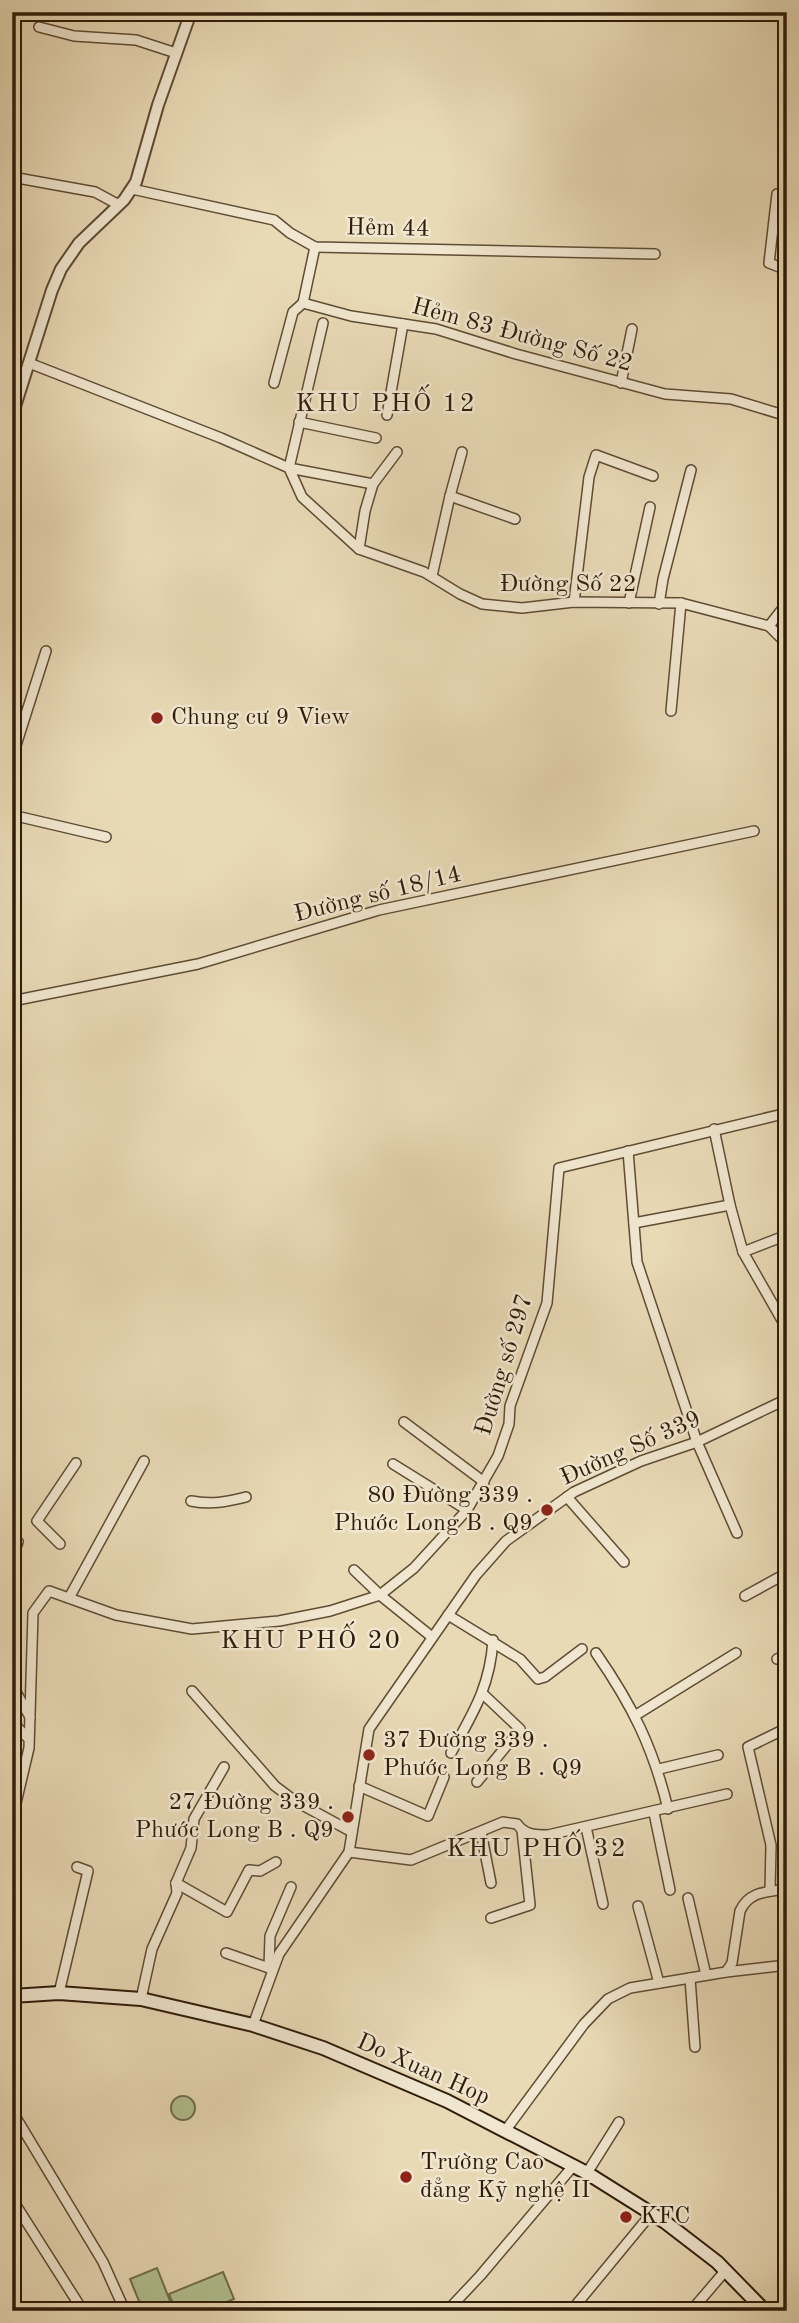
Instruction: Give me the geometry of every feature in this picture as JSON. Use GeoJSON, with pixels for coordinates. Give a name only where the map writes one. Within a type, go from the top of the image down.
{"type":"FeatureCollection","features":[{"type":"Feature","properties":{"kind":"main road","name":"Do Xuan Hop"},"geometry":{"type":"LineString","coordinates":[[13,1996],[59,1993],[141,1999],[253,2025],[293,2037],[447,2101],[574,2165],[665,2221],[726,2270],[765,2311]]}},
{"type":"Feature","properties":{"kind":"street"},"geometry":{"type":"LineString","coordinates":[[12,416],[15,397],[61,269],[79,243],[119,205],[139,175],[151,126],[191,12]]}},
{"type":"Feature","properties":{"kind":"street"},"geometry":{"type":"LineString","coordinates":[[39,27],[74,36],[136,40],[176,53]]}},
{"type":"Feature","properties":{"kind":"street"},"geometry":{"type":"LineString","coordinates":[[12,177],[95,192],[119,205]]}},
{"type":"Feature","properties":{"kind":"street","name":"Hẻm 44"},"geometry":{"type":"LineString","coordinates":[[132,189],[274,220],[315,247],[654,254]]}},
{"type":"Feature","properties":{"kind":"street"},"geometry":{"type":"LineString","coordinates":[[777,194],[769,263],[787,270]]}},
{"type":"Feature","properties":{"kind":"street"},"geometry":{"type":"LineString","coordinates":[[274,383],[293,312],[303,303],[315,247]]}},
{"type":"Feature","properties":{"kind":"street","name":"Hẻm 83 Đường Số 22"},"geometry":{"type":"LineString","coordinates":[[303,303],[351,316],[436,329],[665,394],[731,399],[787,415]]}},
{"type":"Feature","properties":{"kind":"street"},"geometry":{"type":"LineString","coordinates":[[289,468],[323,323]]}},
{"type":"Feature","properties":{"kind":"street"},"geometry":{"type":"LineString","coordinates":[[387,415],[403,324]]}},
{"type":"Feature","properties":{"kind":"street"},"geometry":{"type":"LineString","coordinates":[[621,383],[632,329]]}},
{"type":"Feature","properties":{"kind":"street"},"geometry":{"type":"LineString","coordinates":[[29,363],[221,438],[289,468],[373,484]]}},
{"type":"Feature","properties":{"kind":"street"},"geometry":{"type":"LineString","coordinates":[[299,422],[376,438]]}},
{"type":"Feature","properties":{"kind":"street"},"geometry":{"type":"LineString","coordinates":[[359,550],[365,511],[373,484],[397,452]]}},
{"type":"Feature","properties":{"kind":"street"},"geometry":{"type":"LineString","coordinates":[[432,576],[462,452]]}},
{"type":"Feature","properties":{"kind":"street"},"geometry":{"type":"LineString","coordinates":[[574,602],[589,477],[596,455],[653,476]]}},
{"type":"Feature","properties":{"kind":"street","name":"Đường Số 22"},"geometry":{"type":"LineString","coordinates":[[289,468],[302,497],[359,550],[432,576],[482,604],[522,607],[574,602],[681,603],[769,626]]}},
{"type":"Feature","properties":{"kind":"street"},"geometry":{"type":"LineString","coordinates":[[659,604],[691,470]]}},
{"type":"Feature","properties":{"kind":"street"},"geometry":{"type":"LineString","coordinates":[[450,496],[514,519]]}},
{"type":"Feature","properties":{"kind":"street"},"geometry":{"type":"LineString","coordinates":[[629,603],[650,507]]}},
{"type":"Feature","properties":{"kind":"street"},"geometry":{"type":"LineString","coordinates":[[671,711],[681,603]]}},
{"type":"Feature","properties":{"kind":"street"},"geometry":{"type":"LineString","coordinates":[[787,603],[769,626],[785,643],[787,674]]}},
{"type":"Feature","properties":{"kind":"street"},"geometry":{"type":"LineString","coordinates":[[12,758],[46,651]]}},
{"type":"Feature","properties":{"kind":"street"},"geometry":{"type":"LineString","coordinates":[[12,814],[106,837]]}},
{"type":"Feature","properties":{"kind":"street","name":"Đường số 18/14"},"geometry":{"type":"LineString","coordinates":[[12,1001],[198,964],[379,910],[754,831]]}},
{"type":"Feature","properties":{"kind":"street","name":"Đường số 297"},"geometry":{"type":"LineString","coordinates":[[380,1595],[414,1568],[467,1510],[498,1456],[509,1424],[510,1406],[547,1303],[559,1168],[714,1129],[787,1114]]}},
{"type":"Feature","properties":{"kind":"street"},"geometry":{"type":"LineString","coordinates":[[714,1129],[743,1252],[787,1329]]}},
{"type":"Feature","properties":{"kind":"street"},"geometry":{"type":"LineString","coordinates":[[628,1151],[637,1262],[697,1442],[737,1533]]}},
{"type":"Feature","properties":{"kind":"street"},"geometry":{"type":"LineString","coordinates":[[634,1223],[730,1205]]}},
{"type":"Feature","properties":{"kind":"street"},"geometry":{"type":"LineString","coordinates":[[743,1252],[787,1236]]}},
{"type":"Feature","properties":{"kind":"street","name":"Đường Số 339"},"geometry":{"type":"LineString","coordinates":[[253,2025],[271,1969],[279,1954],[349,1852],[369,1729],[476,1575],[506,1541],[567,1497],[641,1461],[697,1442],[787,1399]]}},
{"type":"Feature","properties":{"kind":"street"},"geometry":{"type":"LineString","coordinates":[[404,1422],[484,1482]]}},
{"type":"Feature","properties":{"kind":"street"},"geometry":{"type":"LineString","coordinates":[[69,1598],[144,1461]]}},
{"type":"Feature","properties":{"kind":"street"},"geometry":{"type":"LineString","coordinates":[[61,1544],[37,1521],[76,1463]]}},
{"type":"Feature","properties":{"kind":"street"},"geometry":{"type":"LineString","coordinates":[[393,1464],[467,1510]]}},
{"type":"Feature","properties":{"kind":"street"},"geometry":{"type":"LineString","coordinates":[[191,1501],[228,1503],[246,1497]]}},
{"type":"Feature","properties":{"kind":"street"},"geometry":{"type":"LineString","coordinates":[[567,1497],[624,1562]]}},
{"type":"Feature","properties":{"kind":"street"},"geometry":{"type":"LineString","coordinates":[[12,1538],[19,1542],[12,1557]]}},
{"type":"Feature","properties":{"kind":"street"},"geometry":{"type":"LineString","coordinates":[[354,1570],[432,1637]]}},
{"type":"Feature","properties":{"kind":"street"},"geometry":{"type":"LineString","coordinates":[[745,1596],[787,1573]]}},
{"type":"Feature","properties":{"kind":"street"},"geometry":{"type":"LineString","coordinates":[[13,1996],[16,1803],[29,1748],[33,1613],[49,1591],[116,1615],[192,1629],[279,1621],[330,1611],[380,1595]]}},
{"type":"Feature","properties":{"kind":"street"},"geometry":{"type":"LineString","coordinates":[[448,1615],[493,1640],[520,1659],[538,1679],[545,1677],[582,1649]]}},
{"type":"Feature","properties":{"kind":"street"},"geometry":{"type":"LineString","coordinates":[[451,1753],[483,1694],[493,1640]]}},
{"type":"Feature","properties":{"kind":"street"},"geometry":{"type":"LineString","coordinates":[[596,1653],[636,1715],[659,1769],[668,1809]]}},
{"type":"Feature","properties":{"kind":"street"},"geometry":{"type":"LineString","coordinates":[[636,1715],[736,1653]]}},
{"type":"Feature","properties":{"kind":"street"},"geometry":{"type":"LineString","coordinates":[[777,1659],[787,1654]]}},
{"type":"Feature","properties":{"kind":"street"},"geometry":{"type":"LineString","coordinates":[[12,1685],[30,1718]]}},
{"type":"Feature","properties":{"kind":"street"},"geometry":{"type":"LineString","coordinates":[[192,1691],[275,1786],[295,1801],[352,1832]]}},
{"type":"Feature","properties":{"kind":"street"},"geometry":{"type":"LineString","coordinates":[[477,1782],[520,1729],[483,1694]]}},
{"type":"Feature","properties":{"kind":"street"},"geometry":{"type":"LineString","coordinates":[[12,1722],[28,1738]]}},
{"type":"Feature","properties":{"kind":"street"},"geometry":{"type":"LineString","coordinates":[[771,1891],[771,1845],[748,1747],[787,1728]]}},
{"type":"Feature","properties":{"kind":"street"},"geometry":{"type":"LineString","coordinates":[[659,1769],[718,1755]]}},
{"type":"Feature","properties":{"kind":"street"},"geometry":{"type":"LineString","coordinates":[[141,1999],[152,1949],[177,1893],[176,1883],[191,1848],[194,1819],[224,1767]]}},
{"type":"Feature","properties":{"kind":"street"},"geometry":{"type":"LineString","coordinates":[[359,1786],[428,1816],[444,1777]]}},
{"type":"Feature","properties":{"kind":"street"},"geometry":{"type":"LineString","coordinates":[[349,1852],[411,1860],[503,1822],[511,1821],[534,1835],[548,1835],[727,1794]]}},
{"type":"Feature","properties":{"kind":"street"},"geometry":{"type":"LineString","coordinates":[[654,1812],[670,1890]]}},
{"type":"Feature","properties":{"kind":"street"},"geometry":{"type":"LineString","coordinates":[[586,1827],[603,1904]]}},
{"type":"Feature","properties":{"kind":"street"},"geometry":{"type":"LineString","coordinates":[[491,1919],[530,1905],[522,1830]]}},
{"type":"Feature","properties":{"kind":"street"},"geometry":{"type":"LineString","coordinates":[[481,1832],[491,1883]]}},
{"type":"Feature","properties":{"kind":"street"},"geometry":{"type":"LineString","coordinates":[[176,1883],[227,1912],[249,1870],[260,1871],[276,1862]]}},
{"type":"Feature","properties":{"kind":"street"},"geometry":{"type":"LineString","coordinates":[[59,1993],[88,1871],[77,1867]]}},
{"type":"Feature","properties":{"kind":"street"},"geometry":{"type":"LineString","coordinates":[[226,1953],[271,1969],[270,1936],[291,1887]]}},
{"type":"Feature","properties":{"kind":"street"},"geometry":{"type":"LineString","coordinates":[[726,1972],[732,1963],[743,1903],[748,1897],[787,1889]]}},
{"type":"Feature","properties":{"kind":"street"},"geometry":{"type":"LineString","coordinates":[[688,1898],[706,1975]]}},
{"type":"Feature","properties":{"kind":"street"},"geometry":{"type":"LineString","coordinates":[[638,1906],[659,1983]]}},
{"type":"Feature","properties":{"kind":"street"},"geometry":{"type":"LineString","coordinates":[[505,2131],[584,2024],[608,1999],[630,1988],[787,1965]]}},
{"type":"Feature","properties":{"kind":"street"},"geometry":{"type":"LineString","coordinates":[[691,1978],[695,2047]]}},
{"type":"Feature","properties":{"kind":"street"},"geometry":{"type":"LineString","coordinates":[[12,2111],[103,2262],[125,2311]]}},
{"type":"Feature","properties":{"kind":"street"},"geometry":{"type":"LineString","coordinates":[[587,2173],[619,2122]]}},
{"type":"Feature","properties":{"kind":"street"},"geometry":{"type":"LineString","coordinates":[[447,2311],[574,2165]]}},
{"type":"Feature","properties":{"kind":"street"},"geometry":{"type":"LineString","coordinates":[[12,2199],[83,2311]]}},
{"type":"Feature","properties":{"kind":"street"},"geometry":{"type":"LineString","coordinates":[[571,2311],[652,2214]]}},
{"type":"Feature","properties":{"kind":"street"},"geometry":{"type":"LineString","coordinates":[[691,2311],[726,2270]]}},
{"type":"Feature","properties":{"kind":"green space"},"geometry":{"type":"Polygon","coordinates":[[[183,2096],[191,2100],[195,2108],[191,2116],[183,2120],[175,2116],[171,2108],[175,2100],[183,2096]]]}},
{"type":"Feature","properties":{"kind":"green space"},"geometry":{"type":"Polygon","coordinates":[[[157,2268],[174,2311],[143,2311],[130,2279],[157,2268]]]}},
{"type":"Feature","properties":{"kind":"green space"},"geometry":{"type":"Polygon","coordinates":[[[223,2272],[234,2299],[205,2311],[176,2311],[169,2294],[223,2272]]]}},
{"type":"Feature","properties":{"kind":"place","name":"Chung cư 9 View"},"geometry":{"type":"Point","coordinates":[157,718]}},
{"type":"Feature","properties":{"kind":"place","name":"80 Đường 339 . Phước Long B . Q9"},"geometry":{"type":"Point","coordinates":[547,1510]}},
{"type":"Feature","properties":{"kind":"place","name":"37 Đường 339 . Phước Long B . Q9"},"geometry":{"type":"Point","coordinates":[369,1755]}},
{"type":"Feature","properties":{"kind":"place","name":"27 Đường 339 . Phước Long B . Q9"},"geometry":{"type":"Point","coordinates":[348,1817]}},
{"type":"Feature","properties":{"kind":"place","name":"Trường Cao đẳng Kỹ nghệ II"},"geometry":{"type":"Point","coordinates":[406,2177]}},
{"type":"Feature","properties":{"kind":"place","name":"KFC"},"geometry":{"type":"Point","coordinates":[626,2217]}},
{"type":"Feature","properties":{"kind":"district","name":"KHU PHỐ 12"},"geometry":{"type":"Point","coordinates":[386,404]}},
{"type":"Feature","properties":{"kind":"district","name":"KHU PHỐ 20"},"geometry":{"type":"Point","coordinates":[311,1641]}},
{"type":"Feature","properties":{"kind":"district","name":"KHU PHỐ 32"},"geometry":{"type":"Point","coordinates":[537,1849]}}]}
